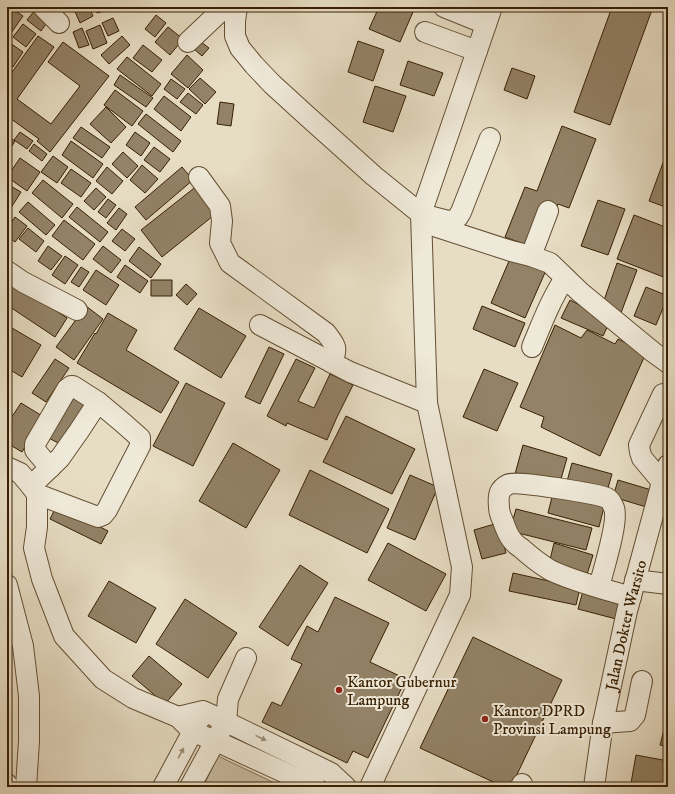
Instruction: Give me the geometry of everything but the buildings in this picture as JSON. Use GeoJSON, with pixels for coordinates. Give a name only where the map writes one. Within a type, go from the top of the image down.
{"type":"FeatureCollection","features":[{"type":"Feature","properties":{"kind":"street"},"geometry":{"type":"LineString","coordinates":[[43,7],[59,23]]}},
{"type":"Feature","properties":{"kind":"street"},"geometry":{"type":"LineString","coordinates":[[188,42],[225,7]]}},
{"type":"Feature","properties":{"kind":"street"},"geometry":{"type":"LineString","coordinates":[[237,7],[234,21],[235,36],[240,48],[254,65],[272,84],[421,218],[511,252],[531,256],[550,263],[585,296],[668,363]]}},
{"type":"Feature","properties":{"kind":"street"},"geometry":{"type":"LineString","coordinates":[[370,787],[460,595],[462,567],[427,403],[421,218],[489,16],[444,7]]}},
{"type":"Feature","properties":{"kind":"street"},"geometry":{"type":"LineString","coordinates":[[425,32],[477,51]]}},
{"type":"Feature","properties":{"kind":"street"},"geometry":{"type":"LineString","coordinates":[[421,218],[448,221],[454,220],[458,217],[490,138]]}},
{"type":"Feature","properties":{"kind":"street"},"geometry":{"type":"LineString","coordinates":[[199,177],[220,206],[222,221],[220,243],[230,263],[326,332],[335,346],[335,354],[332,363]]}},
{"type":"Feature","properties":{"kind":"street"},"geometry":{"type":"LineString","coordinates":[[531,256],[548,211]]}},
{"type":"Feature","properties":{"kind":"street"},"geometry":{"type":"LineString","coordinates":[[7,271],[23,282],[77,310]]}},
{"type":"Feature","properties":{"kind":"street"},"geometry":{"type":"LineString","coordinates":[[532,347],[556,291],[565,278]]}},
{"type":"Feature","properties":{"kind":"street"},"geometry":{"type":"LineString","coordinates":[[260,325],[350,372],[427,403]]}},
{"type":"Feature","properties":{"kind":"street"},"geometry":{"type":"LineString","coordinates":[[7,467],[20,473],[34,490],[98,517],[107,510],[140,446],[140,438],[98,402],[71,386],[67,389],[34,447],[50,468]]}},
{"type":"Feature","properties":{"kind":"street"},"geometry":{"type":"LineString","coordinates":[[663,394],[639,445],[642,458],[665,473]]}},
{"type":"Feature","properties":{"kind":"street"},"geometry":{"type":"LineString","coordinates":[[98,402],[60,458],[50,468],[34,490],[37,527],[34,548],[42,579],[64,636],[103,679],[133,698],[178,717],[193,732],[316,787]]}},
{"type":"Feature","properties":{"kind":"street","name":"Jalan Dokter Warsito"},"geometry":{"type":"LineString","coordinates":[[594,787],[603,723],[633,588],[665,473]]}},
{"type":"Feature","properties":{"kind":"street"},"geometry":{"type":"LineString","coordinates":[[599,587],[615,520],[615,510],[612,503],[607,498],[523,483],[510,482],[504,487],[498,495],[499,509],[504,526],[511,540],[539,563],[566,576],[599,587],[633,588],[668,584]]}},
{"type":"Feature","properties":{"kind":"street"},"geometry":{"type":"LineString","coordinates":[[9,597],[23,646],[29,696],[29,742],[26,787]]}},
{"type":"Feature","properties":{"kind":"street"},"geometry":{"type":"LineString","coordinates":[[190,787],[226,721],[228,699],[246,658]]}},
{"type":"Feature","properties":{"kind":"street"},"geometry":{"type":"LineString","coordinates":[[603,723],[630,721],[633,718],[635,715],[642,681]]}},
{"type":"Feature","properties":{"kind":"street"},"geometry":{"type":"LineString","coordinates":[[178,717],[203,711],[228,699]]}},
{"type":"Feature","properties":{"kind":"street"},"geometry":{"type":"LineString","coordinates":[[203,711],[331,773],[346,787]]}},
{"type":"Feature","properties":{"kind":"street"},"geometry":{"type":"LineString","coordinates":[[163,787],[203,711]]}},
{"type":"Feature","properties":{"kind":"shaded area"},"geometry":{"type":"Polygon","coordinates":[[[218,756],[283,787],[203,787],[218,756]]]}},
{"type":"Feature","properties":{"kind":"place","name":"Kantor Gubernur Lampung"},"geometry":{"type":"Point","coordinates":[339,690]}},
{"type":"Feature","properties":{"kind":"place","name":"Kantor DPRD Provinsi Lampung"},"geometry":{"type":"Point","coordinates":[485,719]}}]}
